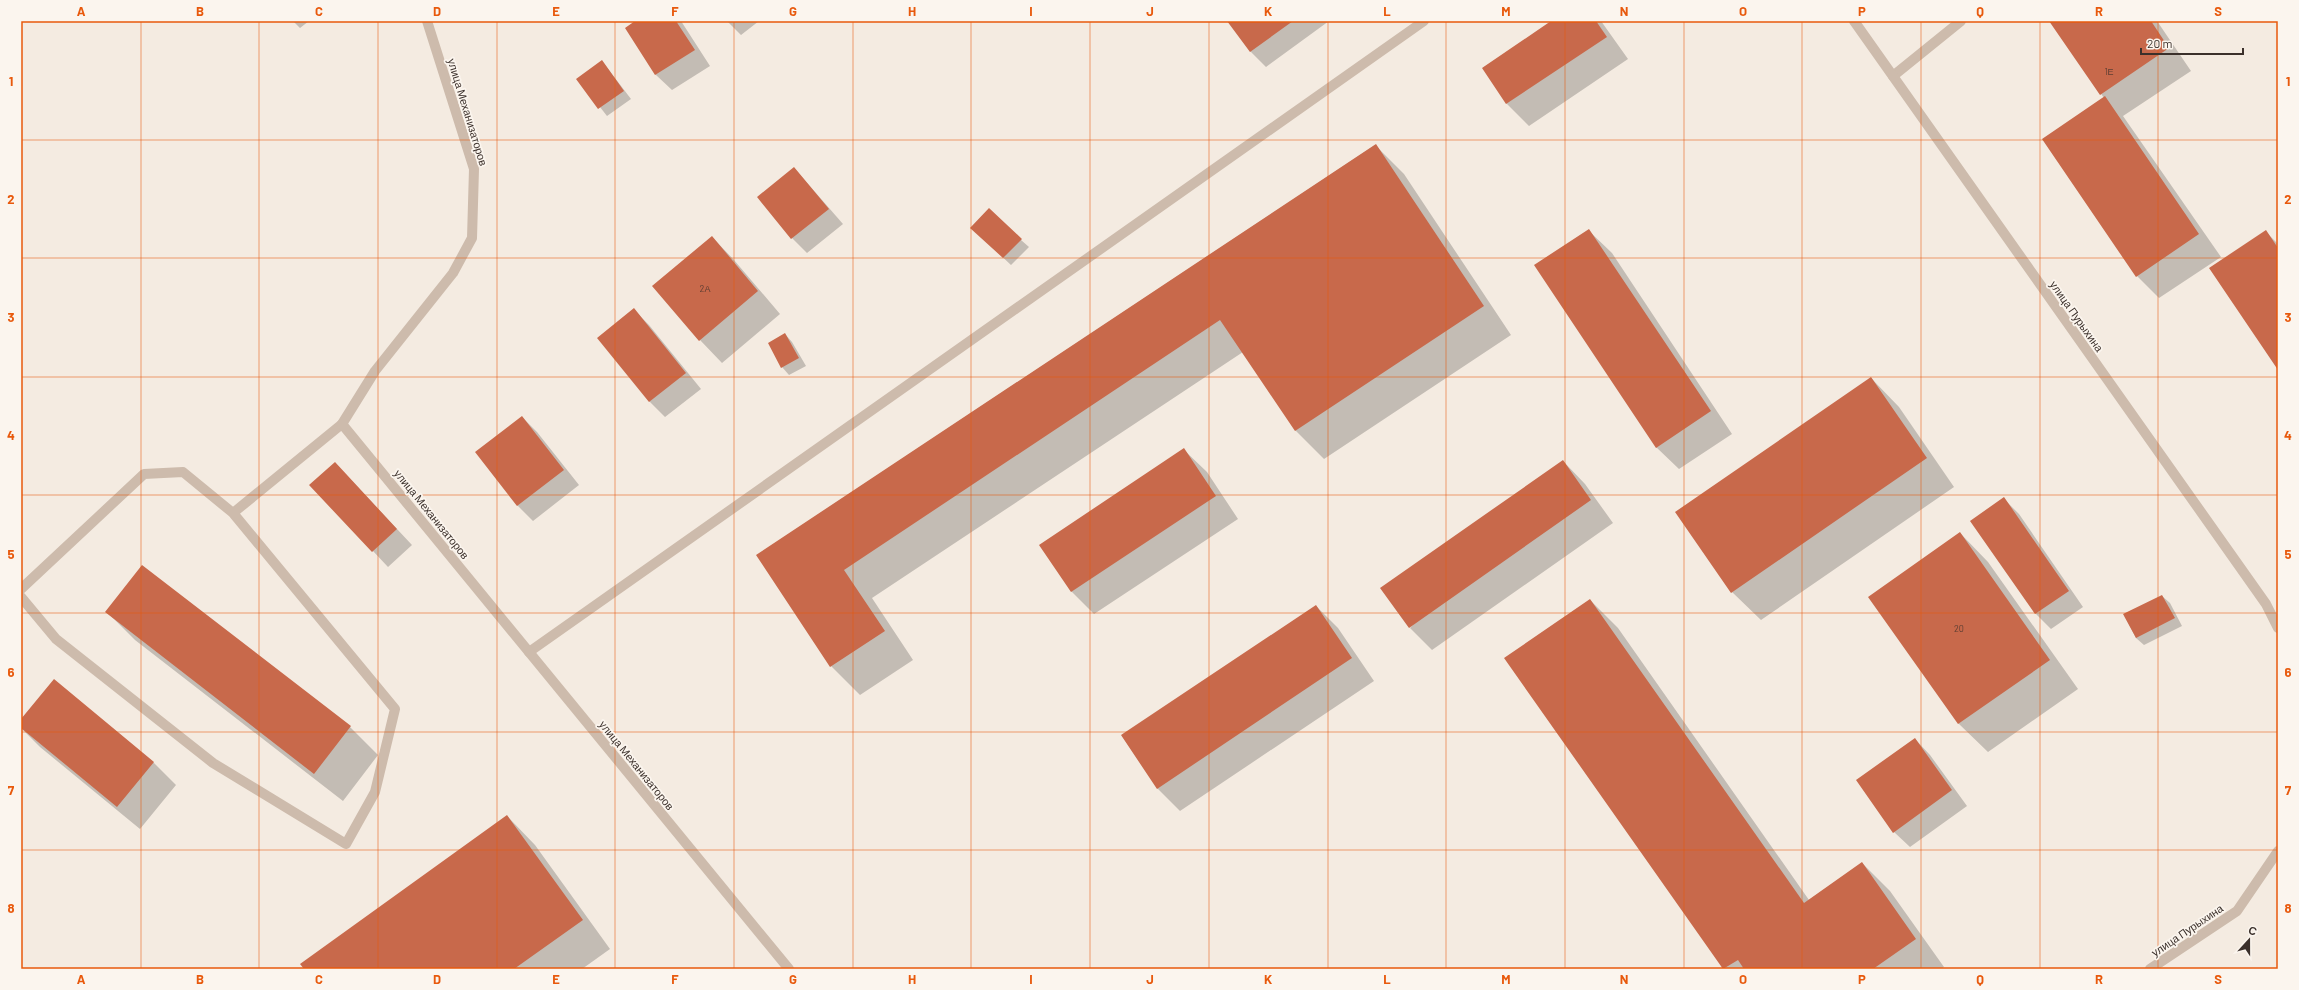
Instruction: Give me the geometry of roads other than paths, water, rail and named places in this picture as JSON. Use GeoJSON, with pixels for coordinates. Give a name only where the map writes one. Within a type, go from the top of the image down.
{"type":"FeatureCollection","features":[{"type":"Feature","properties":{"kind":"street","name":"улица Механизаторов"},"geometry":{"type":"LineString","coordinates":[[427,21],[474,169],[472,238],[453,273],[375,371],[342,424],[789,969]]}},
{"type":"Feature","properties":{"kind":"street"},"geometry":{"type":"LineString","coordinates":[[529,652],[1424,21]]}},
{"type":"Feature","properties":{"kind":"street","name":"улица Пурыхина"},"geometry":{"type":"LineString","coordinates":[[1854,21],[2266,604],[2278,628]]}},
{"type":"Feature","properties":{"kind":"street"},"geometry":{"type":"LineString","coordinates":[[1893,76],[1961,21]]}},
{"type":"Feature","properties":{"kind":"street"},"geometry":{"type":"LineString","coordinates":[[233,513],[342,424]]}},
{"type":"Feature","properties":{"kind":"street"},"geometry":{"type":"LineString","coordinates":[[21,588],[144,474],[183,472],[233,513],[395,709],[375,792],[346,844],[213,764],[56,639],[21,597]]}},
{"type":"Feature","properties":{"kind":"street","name":"улица Пурыхина"},"geometry":{"type":"LineString","coordinates":[[2150,969],[2236,911],[2278,850]]}}]}
